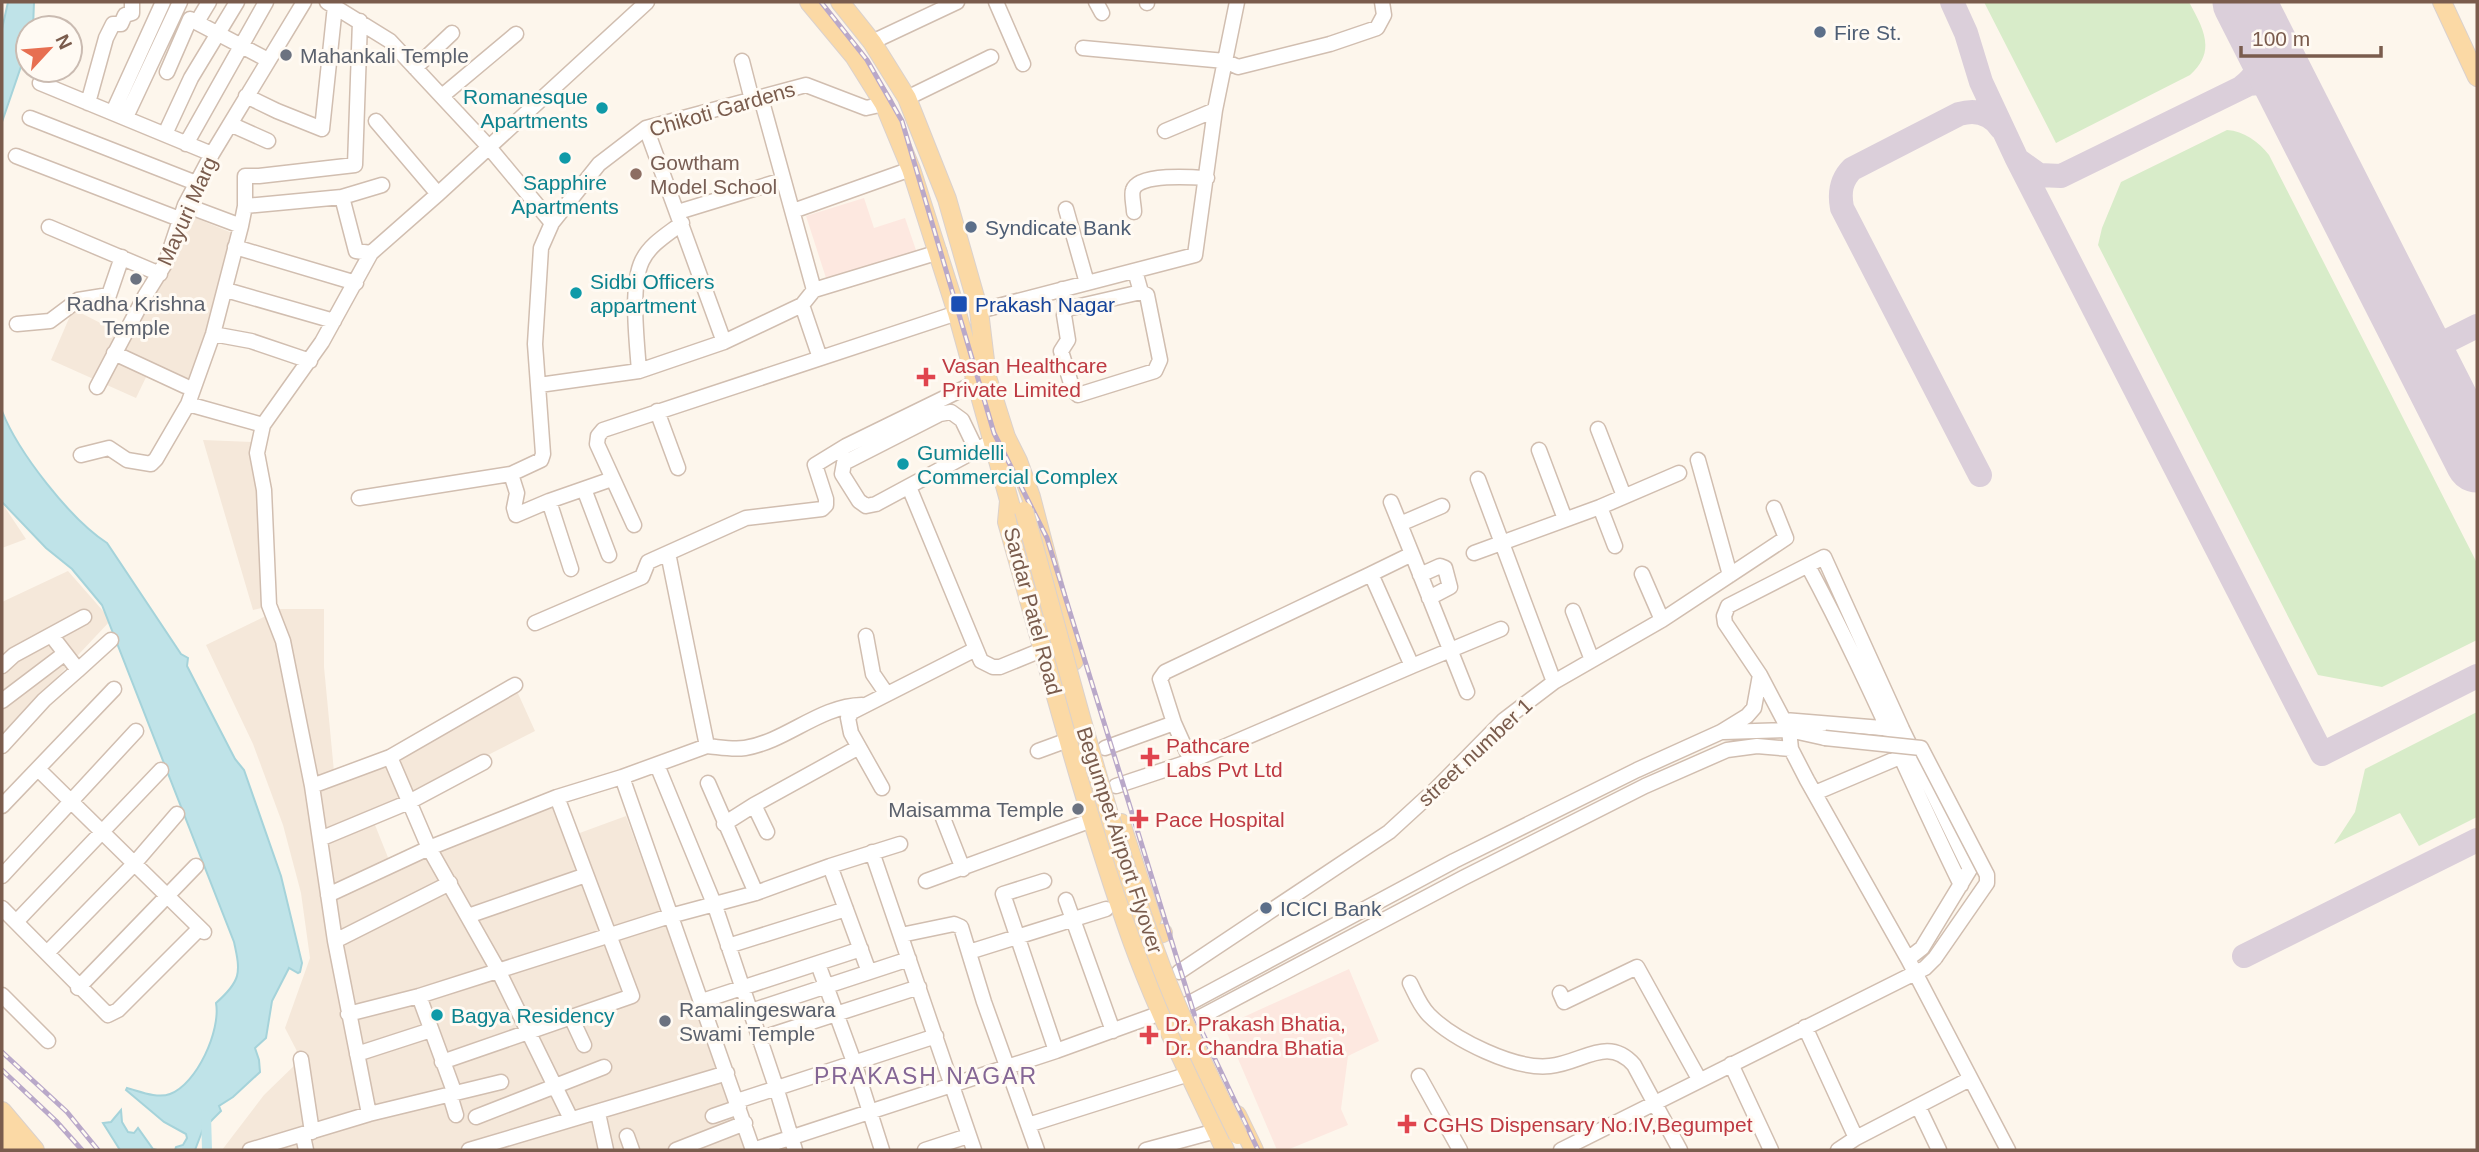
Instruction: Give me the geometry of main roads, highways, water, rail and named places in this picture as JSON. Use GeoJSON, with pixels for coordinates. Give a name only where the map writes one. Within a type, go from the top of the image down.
{"type":"FeatureCollection","features":[{"type":"Feature","properties":{"kind":"main road","name":"Sardar Patel Road"},"geometry":{"type":"LineString","coordinates":[[808,2],[854,56],[884,104],[911,169],[939,252],[992,443],[1018,461],[1031,497],[1109,789],[1192,1012],[1254,1150]]}},
{"type":"Feature","properties":{"kind":"main road"},"geometry":{"type":"LineString","coordinates":[[2442,2],[2477,77]]}},
{"type":"Feature","properties":{"kind":"main road","name":"Sardar Patel Road"},"geometry":{"type":"LineString","coordinates":[[847,4],[907,98],[947,199],[979,311],[992,443]]}},
{"type":"Feature","properties":{"kind":"main road","name":"Begumpet Airport Flyover"},"geometry":{"type":"LineString","coordinates":[[992,443],[1016,509],[1091,756],[1154,950],[1200,1060],[1245,1150]]}},
{"type":"Feature","properties":{"kind":"main road","name":"Sardar Patel Road"},"geometry":{"type":"LineString","coordinates":[[1016,509],[1007,522],[1092,820],[1133,942],[1165,1020],[1225,1150]]}},
{"type":"Feature","properties":{"kind":"main road","name":"Begumpet Airport Flyover"},"geometry":{"type":"LineString","coordinates":[[1016,509],[1089,781],[1126,892],[1160,985],[1234,1150]]}},
{"type":"Feature","properties":{"kind":"main road"},"geometry":{"type":"LineString","coordinates":[[1133,942],[1161,934]]}},
{"type":"Feature","properties":{"kind":"main road"},"geometry":{"type":"LineString","coordinates":[[1165,1020],[1178,1038],[1191,1065],[1200,1067],[1209,1053]]}},
{"type":"Feature","properties":{"kind":"main road"},"geometry":{"type":"LineString","coordinates":[[2,1111],[35,1150]]}},
{"type":"Feature","properties":{"kind":"main road"},"geometry":{"type":"LineString","coordinates":[[2,1135],[15,1150]]}},
{"type":"Feature","properties":{"kind":"water"},"geometry":{"type":"Polygon","coordinates":[[[8,2],[34,2],[34,14],[14,14],[15,84],[2,122],[2,29],[8,2]]]}},
{"type":"Feature","properties":{"kind":"water"},"geometry":{"type":"Polygon","coordinates":[[[2,411],[32,464],[77,518],[107,543],[181,654],[188,658],[187,666],[235,759],[244,770],[281,876],[302,963],[300,972],[289,968],[272,1001],[266,1038],[255,1048],[260,1072],[219,1106],[221,1111],[203,1129],[195,1150],[175,1150],[183,1145],[186,1134],[164,1122],[126,1090],[127,1088],[154,1095],[170,1094],[180,1088],[198,1068],[215,1027],[216,1003],[230,989],[237,976],[238,962],[234,942],[102,605],[72,569],[46,548],[2,502],[2,411]]]}},
{"type":"Feature","properties":{"kind":"water"},"geometry":{"type":"Polygon","coordinates":[[[121,1110],[122,1122],[128,1132],[134,1133],[138,1128],[153,1149],[157,1150],[120,1150],[103,1123],[111,1122],[121,1110]]]}},
{"type":"Feature","properties":{"kind":"waterway"},"geometry":{"type":"LineString","coordinates":[[206,1115],[207,1150]]}},
{"type":"Feature","properties":{"kind":"railway"},"geometry":{"type":"LineString","coordinates":[[821,2],[867,60],[902,121],[994,433],[1047,538],[1195,1017],[1258,1150]]}},
{"type":"Feature","properties":{"kind":"railway"},"geometry":{"type":"LineString","coordinates":[[2,1052],[67,1112],[98,1150]]}},
{"type":"Feature","properties":{"kind":"railway"},"geometry":{"type":"LineString","coordinates":[[2,1070],[56,1121],[82,1150]]}},
{"type":"Feature","properties":{"kind":"place","name":"Fire St."},"geometry":{"type":"Point","coordinates":[1820,32]}},
{"type":"Feature","properties":{"kind":"place","name":"Mahankali Temple"},"geometry":{"type":"Point","coordinates":[286,55]}},
{"type":"Feature","properties":{"kind":"place","name":"Romanesque Apartments"},"geometry":{"type":"Point","coordinates":[602,108]}},
{"type":"Feature","properties":{"kind":"place","name":"Sapphire Apartments"},"geometry":{"type":"Point","coordinates":[565,158]}},
{"type":"Feature","properties":{"kind":"place","name":"Gowtham Model School"},"geometry":{"type":"Point","coordinates":[636,174]}},
{"type":"Feature","properties":{"kind":"place","name":"Syndicate Bank"},"geometry":{"type":"Point","coordinates":[971,227]}},
{"type":"Feature","properties":{"kind":"place","name":"Radha Krishna Temple"},"geometry":{"type":"Point","coordinates":[136,279]}},
{"type":"Feature","properties":{"kind":"place","name":"Sidbi Officers appartment"},"geometry":{"type":"Point","coordinates":[576,293]}},
{"type":"Feature","properties":{"kind":"place","name":"Prakash Nagar"},"geometry":{"type":"Point","coordinates":[959,304]}},
{"type":"Feature","properties":{"kind":"place","name":"Vasan Healthcare Private Limited"},"geometry":{"type":"Point","coordinates":[926,377]}},
{"type":"Feature","properties":{"kind":"place","name":"Gumidelli Commercial Complex"},"geometry":{"type":"Point","coordinates":[903,464]}},
{"type":"Feature","properties":{"kind":"place","name":"Pathcare Labs Pvt Ltd"},"geometry":{"type":"Point","coordinates":[1150,757]}},
{"type":"Feature","properties":{"kind":"place","name":"Maisamma Temple"},"geometry":{"type":"Point","coordinates":[1078,809]}},
{"type":"Feature","properties":{"kind":"place","name":"Pace Hospital"},"geometry":{"type":"Point","coordinates":[1139,819]}},
{"type":"Feature","properties":{"kind":"place","name":"ICICI Bank"},"geometry":{"type":"Point","coordinates":[1266,908]}},
{"type":"Feature","properties":{"kind":"place","name":"Bagya Residency"},"geometry":{"type":"Point","coordinates":[437,1015]}},
{"type":"Feature","properties":{"kind":"place","name":"Ramalingeswara Swami Temple"},"geometry":{"type":"Point","coordinates":[665,1021]}},
{"type":"Feature","properties":{"kind":"place","name":"Dr. Prakash Bhatia, Dr. Chandra Bhatia"},"geometry":{"type":"Point","coordinates":[1149,1035]}},
{"type":"Feature","properties":{"kind":"place","name":"CGHS Dispensary No.IV,Begumpet"},"geometry":{"type":"Point","coordinates":[1407,1124]}},
{"type":"Feature","properties":{"kind":"district","name":"PRAKASH NAGAR"},"geometry":{"type":"Point","coordinates":[926,1076]}}]}
